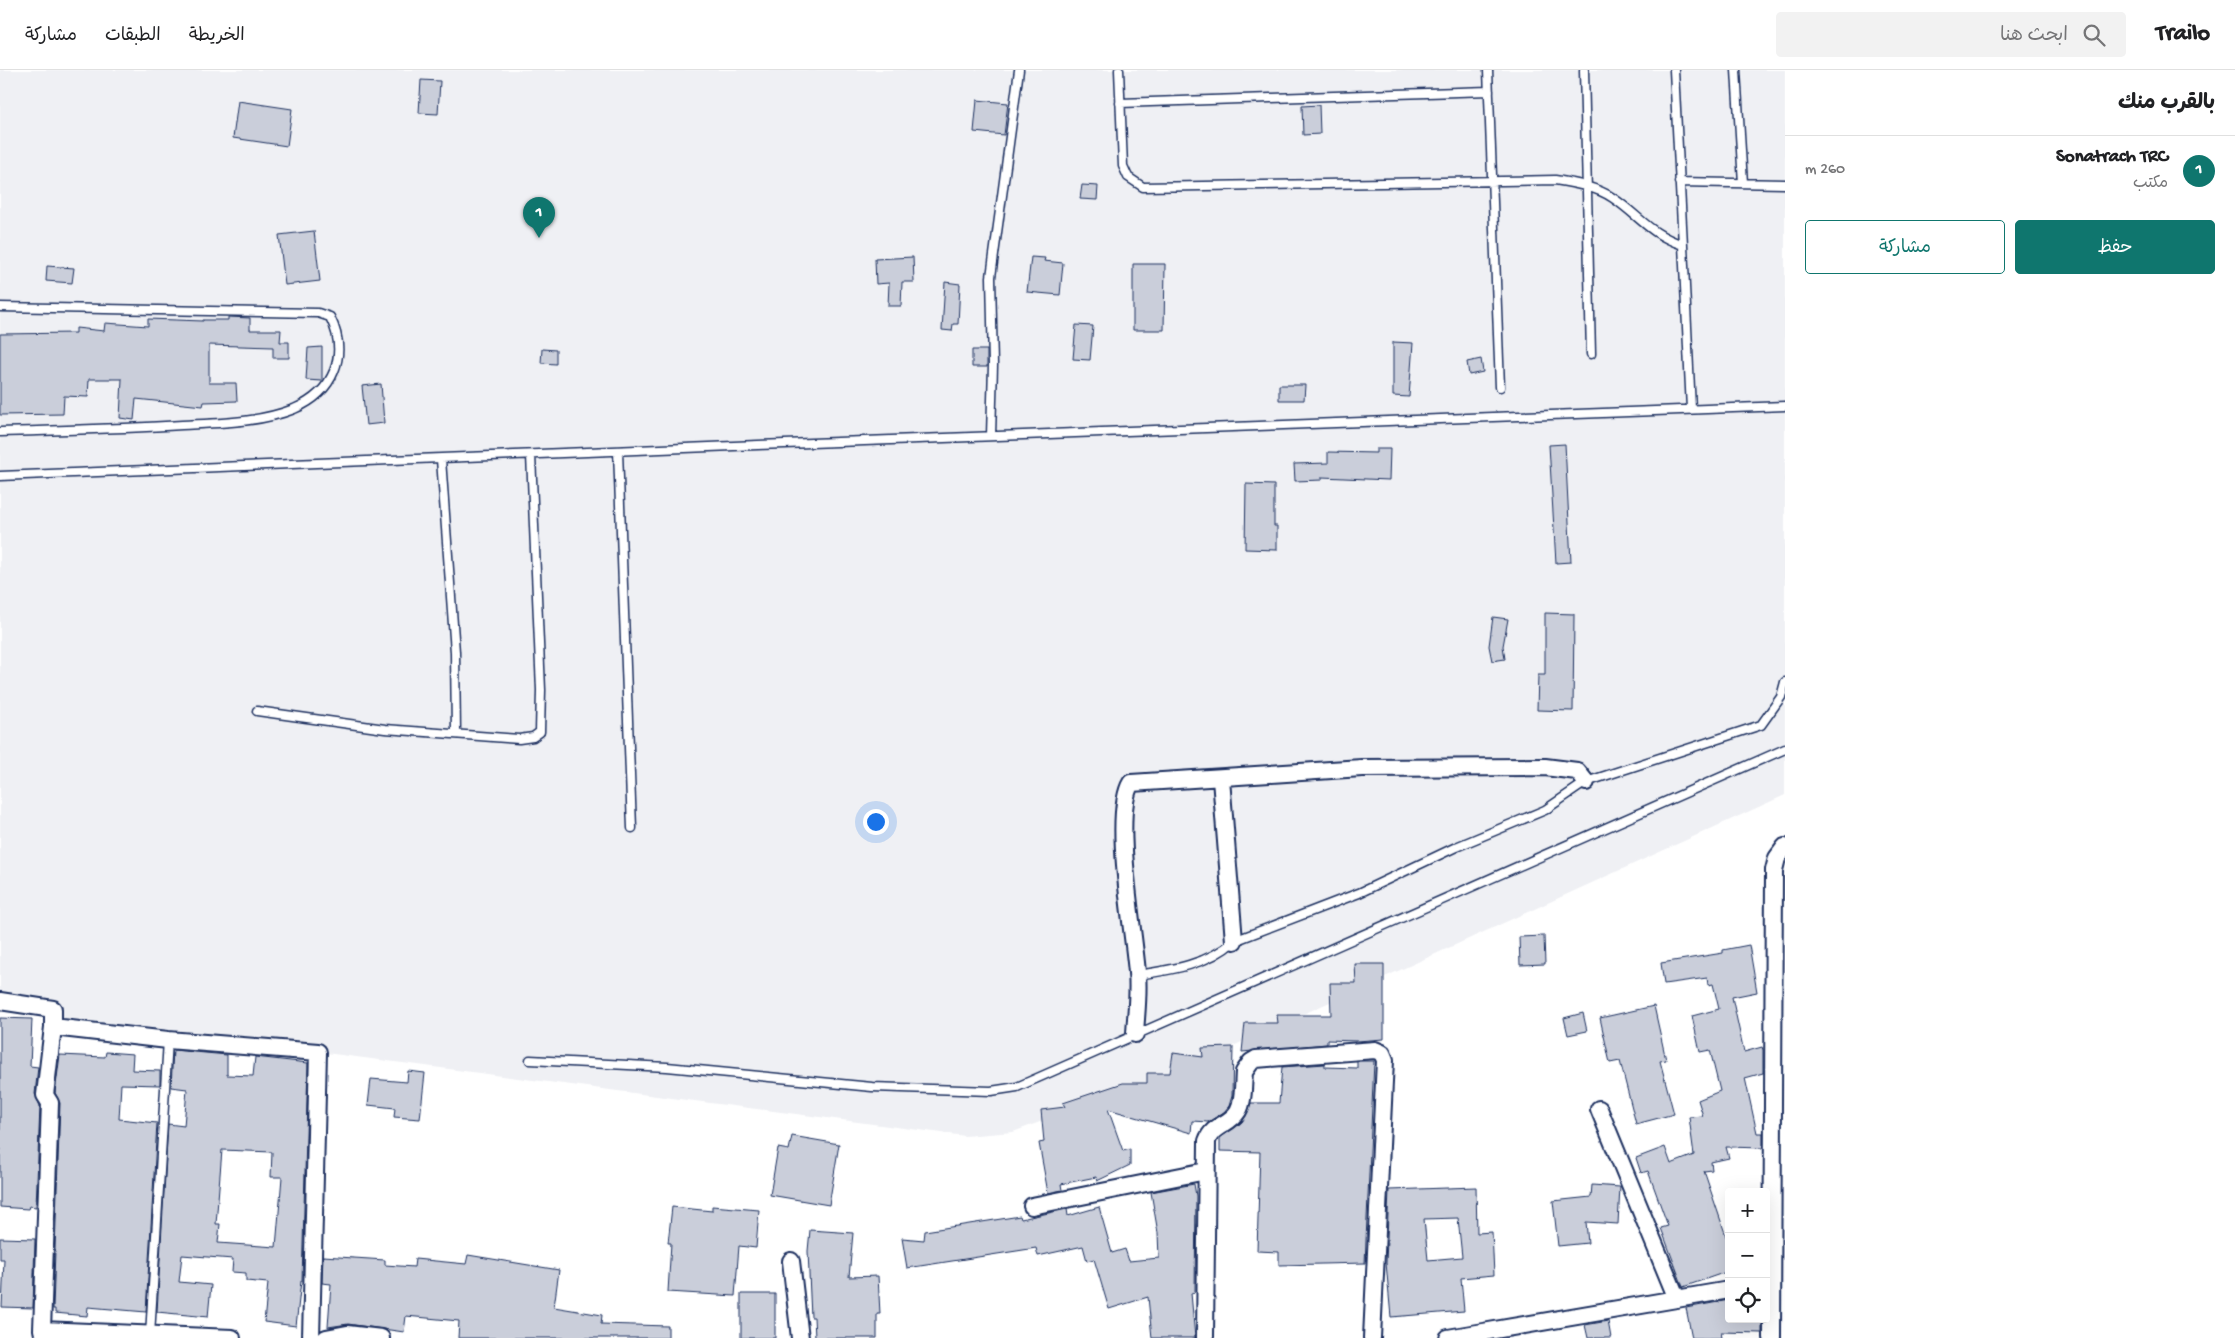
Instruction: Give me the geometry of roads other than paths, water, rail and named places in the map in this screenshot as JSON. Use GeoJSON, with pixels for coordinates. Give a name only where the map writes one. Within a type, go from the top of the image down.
{"type":"FeatureCollection","features":[{"type":"Feature","properties":{"kind":"street"},"geometry":{"type":"LineString","coordinates":[[1135,1034],[1138,975],[1123,828],[1126,791],[1131,783],[1221,779],[1362,768],[1545,767],[1577,770],[1586,782]]}},
{"type":"Feature","properties":{"kind":"street"},"geometry":{"type":"LineString","coordinates":[[1221,779],[1234,941]]}},
{"type":"Feature","properties":{"kind":"street"},"geometry":{"type":"LineString","coordinates":[[1772,1338],[1779,1095],[1774,870],[1777,858],[1785,847]]}},
{"type":"Feature","properties":{"kind":"street"},"geometry":{"type":"LineString","coordinates":[[0,1000],[53,1010],[53,1027],[45,1095],[50,1103],[42,1330],[232,1338]]}},
{"type":"Feature","properties":{"kind":"street"},"geometry":{"type":"LineString","coordinates":[[53,1027],[168,1040],[318,1052],[310,1338]]}},
{"type":"Feature","properties":{"kind":"street"},"geometry":{"type":"LineString","coordinates":[[1206,1338],[1206,1171],[1209,1135],[1217,1126],[1232,1118],[1239,1109],[1244,1072],[1251,1062],[1262,1058],[1375,1050],[1382,1053],[1385,1060],[1372,1338]]}},
{"type":"Feature","properties":{"kind":"street"},"geometry":{"type":"LineString","coordinates":[[1599,1109],[1677,1299]]}},
{"type":"Feature","properties":{"kind":"street"},"geometry":{"type":"LineString","coordinates":[[1032,1206],[1206,1171]]}},
{"type":"Feature","properties":{"kind":"street"},"geometry":{"type":"LineString","coordinates":[[791,1261],[800,1338]]}},
{"type":"Feature","properties":{"kind":"street"},"geometry":{"type":"LineString","coordinates":[[1448,1338],[1725,1291]]}},
{"type":"Feature","properties":{"kind":"street"},"geometry":{"type":"LineString","coordinates":[[326,1338],[347,1334],[382,1338]]}},
{"type":"Feature","properties":{"kind":"lane"},"geometry":{"type":"LineString","coordinates":[[991,436],[993,365],[991,277],[1019,70]]}},
{"type":"Feature","properties":{"kind":"lane"},"geometry":{"type":"LineString","coordinates":[[1118,70],[1125,172],[1132,182],[1143,187],[1555,180],[1586,187],[1613,198],[1656,234],[1683,245]]}},
{"type":"Feature","properties":{"kind":"lane"},"geometry":{"type":"LineString","coordinates":[[1488,70],[1500,387]]}},
{"type":"Feature","properties":{"kind":"lane"},"geometry":{"type":"LineString","coordinates":[[1584,70],[1590,354]]}},
{"type":"Feature","properties":{"kind":"lane"},"geometry":{"type":"LineString","coordinates":[[1674,70],[1691,409]]}},
{"type":"Feature","properties":{"kind":"lane"},"geometry":{"type":"LineString","coordinates":[[1736,70],[1743,183]]}},
{"type":"Feature","properties":{"kind":"lane"},"geometry":{"type":"LineString","coordinates":[[1120,103],[1489,91]]}},
{"type":"Feature","properties":{"kind":"lane"},"geometry":{"type":"LineString","coordinates":[[1679,182],[1785,184]]}},
{"type":"Feature","properties":{"kind":"lane"},"geometry":{"type":"LineString","coordinates":[[0,307],[318,313],[330,317],[337,331],[338,358],[334,374],[322,392],[294,408],[247,421],[109,429],[0,432]]}},
{"type":"Feature","properties":{"kind":"lane"},"geometry":{"type":"LineString","coordinates":[[0,476],[1785,406]]}},
{"type":"Feature","properties":{"kind":"lane"},"geometry":{"type":"LineString","coordinates":[[618,451],[632,828]]}},
{"type":"Feature","properties":{"kind":"lane"},"geometry":{"type":"LineString","coordinates":[[257,711],[385,729],[519,739],[533,737],[540,732],[541,690],[531,455]]}},
{"type":"Feature","properties":{"kind":"lane"},"geometry":{"type":"LineString","coordinates":[[441,459],[455,652],[456,733]]}},
{"type":"Feature","properties":{"kind":"lane"},"geometry":{"type":"LineString","coordinates":[[1138,975],[1180,969],[1225,949],[1234,941],[1359,894],[1456,847],[1545,810],[1586,782],[1761,725],[1780,697],[1785,682]]}},
{"type":"Feature","properties":{"kind":"lane"},"geometry":{"type":"LineString","coordinates":[[530,1060],[667,1067],[872,1087],[991,1091],[1016,1087],[1785,749]]}},
{"type":"Feature","properties":{"kind":"lane"},"geometry":{"type":"LineString","coordinates":[[150,1335],[168,1040]]}},
{"type":"Feature","properties":{"kind":"place","name":"Sonatrach TRC"},"geometry":{"type":"Point","coordinates":[539,238]}}]}
